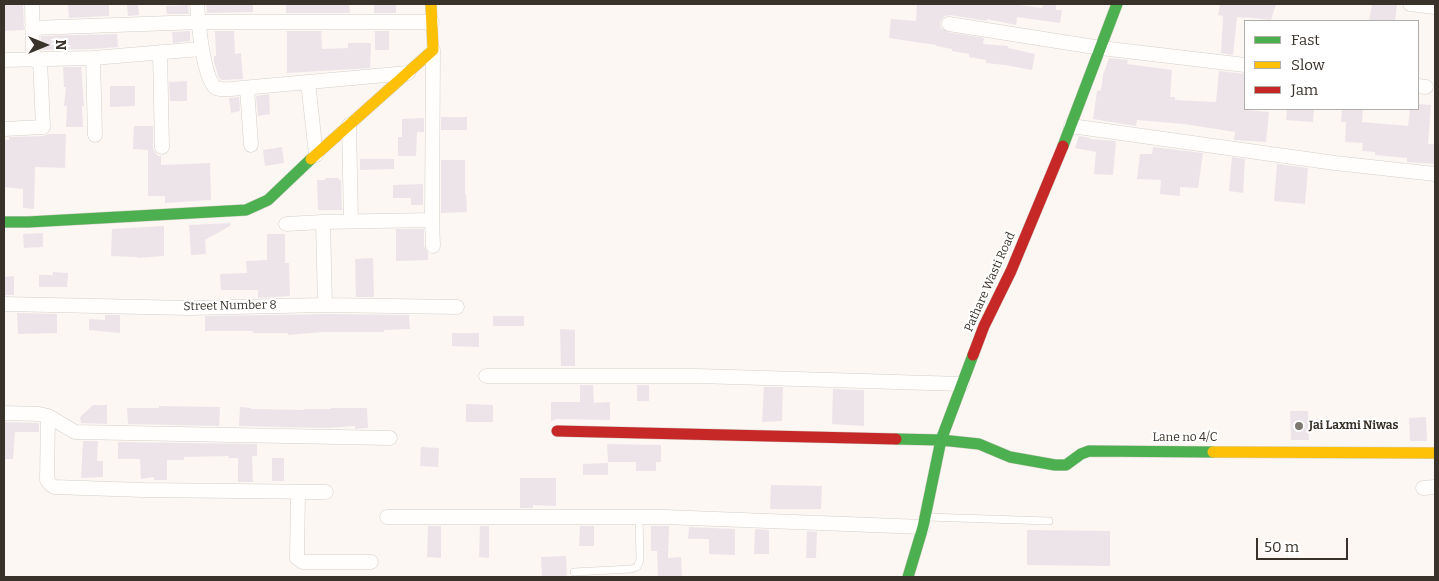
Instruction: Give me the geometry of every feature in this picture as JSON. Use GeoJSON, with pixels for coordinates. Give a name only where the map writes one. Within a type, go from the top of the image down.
{"type":"FeatureCollection","features":[{"type":"Feature","properties":{"kind":"street"},"geometry":{"type":"LineString","coordinates":[[4,129],[43,127],[32,28],[32,4]]}},
{"type":"Feature","properties":{"kind":"street"},"geometry":{"type":"LineString","coordinates":[[197,4],[202,49],[212,83],[222,90],[408,73]]}},
{"type":"Feature","properties":{"kind":"street"},"geometry":{"type":"LineString","coordinates":[[431,4],[433,50],[432,246]]}},
{"type":"Feature","properties":{"kind":"street","name":"Pathare Wasti Road"},"geometry":{"type":"LineString","coordinates":[[908,577],[924,522],[941,440],[984,326],[1011,271],[1053,172],[1102,48],[1117,4]]}},
{"type":"Feature","properties":{"kind":"street"},"geometry":{"type":"LineString","coordinates":[[1410,4],[1435,7]]}},
{"type":"Feature","properties":{"kind":"street"},"geometry":{"type":"LineString","coordinates":[[32,28],[199,22],[432,22]]}},
{"type":"Feature","properties":{"kind":"street"},"geometry":{"type":"LineString","coordinates":[[949,24],[1102,48],[1244,65]]}},
{"type":"Feature","properties":{"kind":"street"},"geometry":{"type":"LineString","coordinates":[[4,60],[93,58],[202,49]]}},
{"type":"Feature","properties":{"kind":"street"},"geometry":{"type":"LineString","coordinates":[[4,222],[246,210],[268,200],[433,50]]}},
{"type":"Feature","properties":{"kind":"street"},"geometry":{"type":"LineString","coordinates":[[160,52],[162,147]]}},
{"type":"Feature","properties":{"kind":"street"},"geometry":{"type":"LineString","coordinates":[[93,58],[95,135]]}},
{"type":"Feature","properties":{"kind":"street"},"geometry":{"type":"LineString","coordinates":[[308,82],[316,155]]}},
{"type":"Feature","properties":{"kind":"street"},"geometry":{"type":"LineString","coordinates":[[247,88],[251,145]]}},
{"type":"Feature","properties":{"kind":"street"},"geometry":{"type":"LineString","coordinates":[[349,125],[351,221]]}},
{"type":"Feature","properties":{"kind":"street"},"geometry":{"type":"LineString","coordinates":[[1071,126],[1335,163],[1435,174]]}},
{"type":"Feature","properties":{"kind":"street"},"geometry":{"type":"LineString","coordinates":[[286,224],[432,220]]}},
{"type":"Feature","properties":{"kind":"street"},"geometry":{"type":"LineString","coordinates":[[323,222],[325,305]]}},
{"type":"Feature","properties":{"kind":"street","name":"Street Number 8"},"geometry":{"type":"LineString","coordinates":[[4,304],[189,308],[325,305],[457,307]]}},
{"type":"Feature","properties":{"kind":"street"},"geometry":{"type":"LineString","coordinates":[[486,376],[698,376],[962,384]]}},
{"type":"Feature","properties":{"kind":"street"},"geometry":{"type":"LineString","coordinates":[[4,413],[48,416],[75,432],[390,438]]}},
{"type":"Feature","properties":{"kind":"street"},"geometry":{"type":"LineString","coordinates":[[48,416],[47,480],[54,487],[326,492]]}},
{"type":"Feature","properties":{"kind":"street","name":"Lane no 4/C"},"geometry":{"type":"LineString","coordinates":[[557,431],[941,440],[979,444],[1010,457],[1055,465],[1066,465],[1081,454],[1089,451],[1435,453]]}},
{"type":"Feature","properties":{"kind":"street"},"geometry":{"type":"LineString","coordinates":[[298,492],[297,558],[303,562],[371,562]]}},
{"type":"Feature","properties":{"kind":"street"},"geometry":{"type":"LineString","coordinates":[[387,517],[664,517],[924,522]]}},
{"type":"Feature","properties":{"kind":"lane"},"geometry":{"type":"LineString","coordinates":[[574,572],[631,569],[637,567],[640,560],[639,517]]}},
{"type":"Feature","properties":{"kind":"lane"},"geometry":{"type":"LineString","coordinates":[[924,522],[1049,521]]}},
{"type":"Feature","properties":{"kind":"building"},"geometry":{"type":"Polygon","coordinates":[[[4,4],[23,4],[24,30],[4,31],[4,4]]]}},
{"type":"Feature","properties":{"kind":"building"},"geometry":{"type":"Polygon","coordinates":[[[68,4],[109,4],[109,16],[69,18],[68,4]]]}},
{"type":"Feature","properties":{"kind":"building"},"geometry":{"type":"Polygon","coordinates":[[[127,4],[138,4],[139,15],[128,16],[127,4]]]}},
{"type":"Feature","properties":{"kind":"building"},"geometry":{"type":"Polygon","coordinates":[[[206,4],[253,4],[253,12],[207,13],[206,4]]]}},
{"type":"Feature","properties":{"kind":"building"},"geometry":{"type":"Polygon","coordinates":[[[286,4],[349,4],[350,13],[286,13],[286,4]]]}},
{"type":"Feature","properties":{"kind":"building"},"geometry":{"type":"Polygon","coordinates":[[[374,4],[396,4],[396,13],[374,13],[374,4]]]}},
{"type":"Feature","properties":{"kind":"building"},"geometry":{"type":"Polygon","coordinates":[[[917,4],[1019,4],[1042,8],[1043,4],[1056,4],[1056,10],[1062,10],[1060,23],[1017,17],[1016,25],[987,19],[987,21],[950,15],[945,16],[940,23],[941,28],[947,32],[984,38],[983,44],[1008,46],[1008,48],[1035,54],[1032,70],[986,63],[986,60],[969,57],[969,54],[952,51],[952,49],[936,45],[889,38],[891,19],[916,21],[917,4]]]}},
{"type":"Feature","properties":{"kind":"building"},"geometry":{"type":"Polygon","coordinates":[[[1220,4],[1276,4],[1271,20],[1237,17],[1233,55],[1221,53],[1223,16],[1218,15],[1220,4]]]}},
{"type":"Feature","properties":{"kind":"building"},"geometry":{"type":"Polygon","coordinates":[[[1372,4],[1397,5],[1395,20],[1369,20],[1372,4]]]}},
{"type":"Feature","properties":{"kind":"building"},"geometry":{"type":"Polygon","coordinates":[[[188,5],[189,14],[167,14],[166,6],[188,5]]]}},
{"type":"Feature","properties":{"kind":"building"},"geometry":{"type":"Polygon","coordinates":[[[190,31],[190,41],[173,43],[172,32],[190,31]]]}},
{"type":"Feature","properties":{"kind":"building"},"geometry":{"type":"Polygon","coordinates":[[[215,31],[234,31],[235,54],[241,53],[243,79],[222,80],[219,78],[214,62],[214,56],[216,56],[215,31]]]}},
{"type":"Feature","properties":{"kind":"building"},"geometry":{"type":"Polygon","coordinates":[[[287,31],[321,31],[322,49],[348,48],[348,43],[371,43],[370,68],[287,73],[287,31]]]}},
{"type":"Feature","properties":{"kind":"building"},"geometry":{"type":"Polygon","coordinates":[[[375,31],[389,31],[389,50],[375,50],[375,31]]]}},
{"type":"Feature","properties":{"kind":"building"},"geometry":{"type":"Polygon","coordinates":[[[117,34],[118,47],[42,50],[41,36],[117,34]]]}},
{"type":"Feature","properties":{"kind":"building"},"geometry":{"type":"Polygon","coordinates":[[[1109,58],[1128,60],[1127,64],[1172,70],[1170,97],[1175,97],[1175,100],[1216,102],[1219,71],[1244,74],[1244,110],[1269,112],[1266,142],[1234,140],[1235,132],[1184,124],[1137,120],[1136,126],[1093,119],[1097,91],[1101,90],[1103,75],[1109,58]]]}},
{"type":"Feature","properties":{"kind":"building"},"geometry":{"type":"Polygon","coordinates":[[[63,67],[81,67],[84,106],[82,106],[83,127],[66,127],[67,106],[64,106],[66,87],[64,87],[63,67]]]}},
{"type":"Feature","properties":{"kind":"building"},"geometry":{"type":"Polygon","coordinates":[[[187,81],[187,101],[170,101],[169,82],[187,81]]]}},
{"type":"Feature","properties":{"kind":"building"},"geometry":{"type":"Polygon","coordinates":[[[110,86],[135,86],[135,106],[110,107],[110,86]]]}},
{"type":"Feature","properties":{"kind":"building"},"geometry":{"type":"Polygon","coordinates":[[[269,94],[270,114],[258,116],[256,96],[269,94]]]}},
{"type":"Feature","properties":{"kind":"building"},"geometry":{"type":"Polygon","coordinates":[[[239,97],[240,111],[231,113],[229,98],[239,97]]]}},
{"type":"Feature","properties":{"kind":"building"},"geometry":{"type":"Polygon","coordinates":[[[1419,104],[1431,105],[1428,144],[1435,144],[1435,164],[1407,162],[1407,158],[1375,155],[1375,152],[1362,151],[1363,143],[1345,142],[1346,122],[1341,122],[1342,110],[1363,110],[1362,122],[1408,126],[1410,110],[1419,110],[1419,104]]]}},
{"type":"Feature","properties":{"kind":"building"},"geometry":{"type":"Polygon","coordinates":[[[1287,110],[1314,110],[1313,122],[1286,120],[1287,110]]]}},
{"type":"Feature","properties":{"kind":"building"},"geometry":{"type":"Polygon","coordinates":[[[441,117],[467,117],[467,130],[441,130],[441,117]]]}},
{"type":"Feature","properties":{"kind":"building"},"geometry":{"type":"Polygon","coordinates":[[[424,118],[424,132],[417,132],[416,156],[398,156],[398,137],[402,137],[402,119],[424,118]]]}},
{"type":"Feature","properties":{"kind":"building"},"geometry":{"type":"Polygon","coordinates":[[[134,126],[153,126],[153,148],[158,156],[161,156],[161,165],[210,163],[211,200],[165,203],[165,196],[148,196],[148,150],[133,149],[134,126]]]}},
{"type":"Feature","properties":{"kind":"building"},"geometry":{"type":"Polygon","coordinates":[[[48,134],[66,134],[65,168],[35,167],[34,209],[23,208],[23,189],[4,187],[4,140],[9,140],[9,137],[43,136],[48,134]]]}},
{"type":"Feature","properties":{"kind":"building"},"geometry":{"type":"Polygon","coordinates":[[[1079,136],[1116,141],[1113,175],[1094,174],[1096,152],[1075,148],[1079,136]]]}},
{"type":"Feature","properties":{"kind":"building"},"geometry":{"type":"Polygon","coordinates":[[[282,147],[284,163],[265,166],[263,150],[282,147]]]}},
{"type":"Feature","properties":{"kind":"building"},"geometry":{"type":"Polygon","coordinates":[[[1153,147],[1203,153],[1198,188],[1180,187],[1180,196],[1160,194],[1161,180],[1137,179],[1140,154],[1152,154],[1153,147]]]}},
{"type":"Feature","properties":{"kind":"building"},"geometry":{"type":"Polygon","coordinates":[[[1232,157],[1245,159],[1243,193],[1229,191],[1232,157]]]}},
{"type":"Feature","properties":{"kind":"building"},"geometry":{"type":"Polygon","coordinates":[[[360,159],[394,159],[394,169],[360,170],[360,159]]]}},
{"type":"Feature","properties":{"kind":"building"},"geometry":{"type":"Polygon","coordinates":[[[441,160],[465,160],[467,212],[441,213],[441,160]]]}},
{"type":"Feature","properties":{"kind":"building"},"geometry":{"type":"Polygon","coordinates":[[[1277,164],[1308,168],[1305,204],[1274,201],[1277,164]]]}},
{"type":"Feature","properties":{"kind":"building"},"geometry":{"type":"Polygon","coordinates":[[[325,178],[339,178],[341,180],[342,210],[318,210],[317,180],[325,180],[325,178]]]}},
{"type":"Feature","properties":{"kind":"building"},"geometry":{"type":"Polygon","coordinates":[[[423,184],[423,205],[411,205],[411,198],[393,198],[393,185],[423,184]]]}},
{"type":"Feature","properties":{"kind":"building"},"geometry":{"type":"Polygon","coordinates":[[[231,223],[230,226],[205,240],[206,254],[191,255],[189,225],[231,223]]]}},
{"type":"Feature","properties":{"kind":"building"},"geometry":{"type":"Polygon","coordinates":[[[164,226],[164,256],[137,258],[111,256],[112,229],[164,226]]]}},
{"type":"Feature","properties":{"kind":"building"},"geometry":{"type":"Polygon","coordinates":[[[396,229],[424,229],[424,246],[428,253],[428,260],[396,261],[396,229]]]}},
{"type":"Feature","properties":{"kind":"building"},"geometry":{"type":"Polygon","coordinates":[[[43,233],[43,247],[24,248],[23,234],[43,233]]]}},
{"type":"Feature","properties":{"kind":"building"},"geometry":{"type":"Polygon","coordinates":[[[267,234],[285,234],[285,263],[289,263],[290,296],[258,298],[258,290],[221,290],[220,274],[247,273],[246,261],[267,260],[267,234]]]}},
{"type":"Feature","properties":{"kind":"building"},"geometry":{"type":"Polygon","coordinates":[[[373,258],[374,297],[356,297],[355,259],[373,258]]]}},
{"type":"Feature","properties":{"kind":"building"},"geometry":{"type":"Polygon","coordinates":[[[53,272],[68,273],[67,287],[39,287],[39,275],[53,275],[53,272]]]}},
{"type":"Feature","properties":{"kind":"building"},"geometry":{"type":"Polygon","coordinates":[[[14,276],[14,295],[4,295],[4,277],[14,276]]]}},
{"type":"Feature","properties":{"kind":"building"},"geometry":{"type":"Polygon","coordinates":[[[17,313],[57,314],[57,333],[18,334],[17,313]]]}},
{"type":"Feature","properties":{"kind":"building"},"geometry":{"type":"Polygon","coordinates":[[[105,315],[120,315],[120,333],[89,330],[89,319],[105,320],[105,315]]]}},
{"type":"Feature","properties":{"kind":"building"},"geometry":{"type":"Polygon","coordinates":[[[409,315],[410,329],[384,330],[384,332],[322,332],[288,335],[288,333],[253,333],[253,331],[205,331],[205,316],[409,315]]]}},
{"type":"Feature","properties":{"kind":"building"},"geometry":{"type":"Polygon","coordinates":[[[493,316],[524,316],[524,326],[493,326],[493,316]]]}},
{"type":"Feature","properties":{"kind":"building"},"geometry":{"type":"Polygon","coordinates":[[[560,329],[575,330],[575,366],[561,366],[560,329]]]}},
{"type":"Feature","properties":{"kind":"building"},"geometry":{"type":"Polygon","coordinates":[[[452,333],[479,333],[479,347],[452,346],[452,333]]]}},
{"type":"Feature","properties":{"kind":"building"},"geometry":{"type":"Polygon","coordinates":[[[580,385],[593,385],[594,403],[610,402],[610,420],[557,419],[551,421],[551,402],[580,402],[580,385]]]}},
{"type":"Feature","properties":{"kind":"building"},"geometry":{"type":"Polygon","coordinates":[[[637,385],[649,385],[649,401],[637,401],[637,385]]]}},
{"type":"Feature","properties":{"kind":"building"},"geometry":{"type":"Polygon","coordinates":[[[764,387],[783,387],[782,421],[762,422],[764,387]]]}},
{"type":"Feature","properties":{"kind":"building"},"geometry":{"type":"Polygon","coordinates":[[[833,389],[864,390],[864,426],[832,424],[833,389]]]}},
{"type":"Feature","properties":{"kind":"building"},"geometry":{"type":"Polygon","coordinates":[[[466,404],[493,405],[493,422],[466,422],[466,404]]]}},
{"type":"Feature","properties":{"kind":"building"},"geometry":{"type":"Polygon","coordinates":[[[93,405],[107,405],[107,424],[81,423],[80,417],[93,405]]]}},
{"type":"Feature","properties":{"kind":"building"},"geometry":{"type":"Polygon","coordinates":[[[159,406],[220,407],[219,426],[128,424],[127,408],[159,408],[159,406]]]}},
{"type":"Feature","properties":{"kind":"building"},"geometry":{"type":"Polygon","coordinates":[[[240,407],[304,410],[367,408],[368,428],[355,429],[355,426],[326,428],[239,426],[240,407]]]}},
{"type":"Feature","properties":{"kind":"building","name":"Jai Laxmi Niwas"},"geometry":{"type":"Polygon","coordinates":[[[1290,411],[1308,411],[1309,440],[1291,440],[1290,411]]]}},
{"type":"Feature","properties":{"kind":"building"},"geometry":{"type":"Polygon","coordinates":[[[1426,417],[1427,441],[1410,441],[1409,418],[1426,417]]]}},
{"type":"Feature","properties":{"kind":"building"},"geometry":{"type":"Polygon","coordinates":[[[4,422],[39,423],[39,432],[15,432],[13,459],[4,459],[4,422]]]}},
{"type":"Feature","properties":{"kind":"building"},"geometry":{"type":"Polygon","coordinates":[[[83,441],[98,441],[97,461],[103,461],[103,477],[81,478],[83,441]]]}},
{"type":"Feature","properties":{"kind":"building"},"geometry":{"type":"Polygon","coordinates":[[[118,442],[257,444],[257,456],[252,456],[253,482],[238,482],[238,458],[228,458],[229,456],[184,457],[184,460],[167,460],[167,480],[154,480],[154,477],[141,479],[140,459],[118,459],[118,442]]]}},
{"type":"Feature","properties":{"kind":"building"},"geometry":{"type":"Polygon","coordinates":[[[607,444],[661,445],[661,462],[656,462],[656,471],[636,471],[636,462],[608,462],[607,444]]]}},
{"type":"Feature","properties":{"kind":"building"},"geometry":{"type":"Polygon","coordinates":[[[421,447],[439,448],[438,467],[420,466],[421,447]]]}},
{"type":"Feature","properties":{"kind":"building"},"geometry":{"type":"Polygon","coordinates":[[[272,458],[284,458],[284,481],[272,481],[272,458]]]}},
{"type":"Feature","properties":{"kind":"building"},"geometry":{"type":"Polygon","coordinates":[[[608,463],[608,475],[583,475],[583,464],[608,463]]]}},
{"type":"Feature","properties":{"kind":"building"},"geometry":{"type":"Polygon","coordinates":[[[520,478],[556,478],[556,506],[533,505],[533,508],[520,508],[520,478]]]}},
{"type":"Feature","properties":{"kind":"building"},"geometry":{"type":"Polygon","coordinates":[[[771,485],[822,486],[821,509],[770,509],[771,485]]]}},
{"type":"Feature","properties":{"kind":"building"},"geometry":{"type":"Polygon","coordinates":[[[428,526],[441,526],[441,558],[427,557],[428,526]]]}},
{"type":"Feature","properties":{"kind":"building"},"geometry":{"type":"Polygon","coordinates":[[[480,526],[489,526],[489,558],[479,557],[480,526]]]}},
{"type":"Feature","properties":{"kind":"building"},"geometry":{"type":"Polygon","coordinates":[[[580,526],[594,526],[594,546],[579,546],[580,526]]]}},
{"type":"Feature","properties":{"kind":"building"},"geometry":{"type":"Polygon","coordinates":[[[651,526],[669,526],[668,558],[681,557],[682,577],[658,577],[657,551],[651,551],[651,526]]]}},
{"type":"Feature","properties":{"kind":"building"},"geometry":{"type":"Polygon","coordinates":[[[689,527],[735,529],[735,555],[709,554],[709,539],[688,539],[689,527]]]}},
{"type":"Feature","properties":{"kind":"building"},"geometry":{"type":"Polygon","coordinates":[[[755,529],[769,530],[769,554],[754,554],[755,529]]]}},
{"type":"Feature","properties":{"kind":"building"},"geometry":{"type":"Polygon","coordinates":[[[1027,530],[1110,531],[1110,566],[1027,565],[1027,530]]]}},
{"type":"Feature","properties":{"kind":"building"},"geometry":{"type":"Polygon","coordinates":[[[807,531],[817,532],[816,558],[806,558],[807,531]]]}},
{"type":"Feature","properties":{"kind":"building"},"geometry":{"type":"Polygon","coordinates":[[[566,556],[567,577],[542,577],[541,557],[566,556]]]}},
{"type":"Feature","properties":{"kind":"traffic: fast"},"geometry":{"type":"LineString","coordinates":[[1063,146],[1117,4]]}},
{"type":"Feature","properties":{"kind":"traffic: fast"},"geometry":{"type":"LineString","coordinates":[[4,222],[246,210],[268,200],[311,159]]}},
{"type":"Feature","properties":{"kind":"traffic: fast"},"geometry":{"type":"LineString","coordinates":[[908,577],[923,527],[941,440],[973,355]]}},
{"type":"Feature","properties":{"kind":"traffic: fast"},"geometry":{"type":"LineString","coordinates":[[896,439],[941,440],[979,444],[1010,457],[1055,465],[1066,465],[1081,454],[1089,451],[1213,452]]}},
{"type":"Feature","properties":{"kind":"traffic: slow"},"geometry":{"type":"LineString","coordinates":[[311,159],[433,50],[431,4]]}},
{"type":"Feature","properties":{"kind":"traffic: slow"},"geometry":{"type":"LineString","coordinates":[[1213,452],[1435,453]]}},
{"type":"Feature","properties":{"kind":"traffic: jam"},"geometry":{"type":"LineString","coordinates":[[973,355],[984,326],[1011,271],[1063,146]]}},
{"type":"Feature","properties":{"kind":"traffic: jam"},"geometry":{"type":"LineString","coordinates":[[557,431],[896,439]]}},
{"type":"Feature","properties":{"kind":"place","name":"Jai Laxmi Niwas"},"geometry":{"type":"Point","coordinates":[1299,426]}}]}
